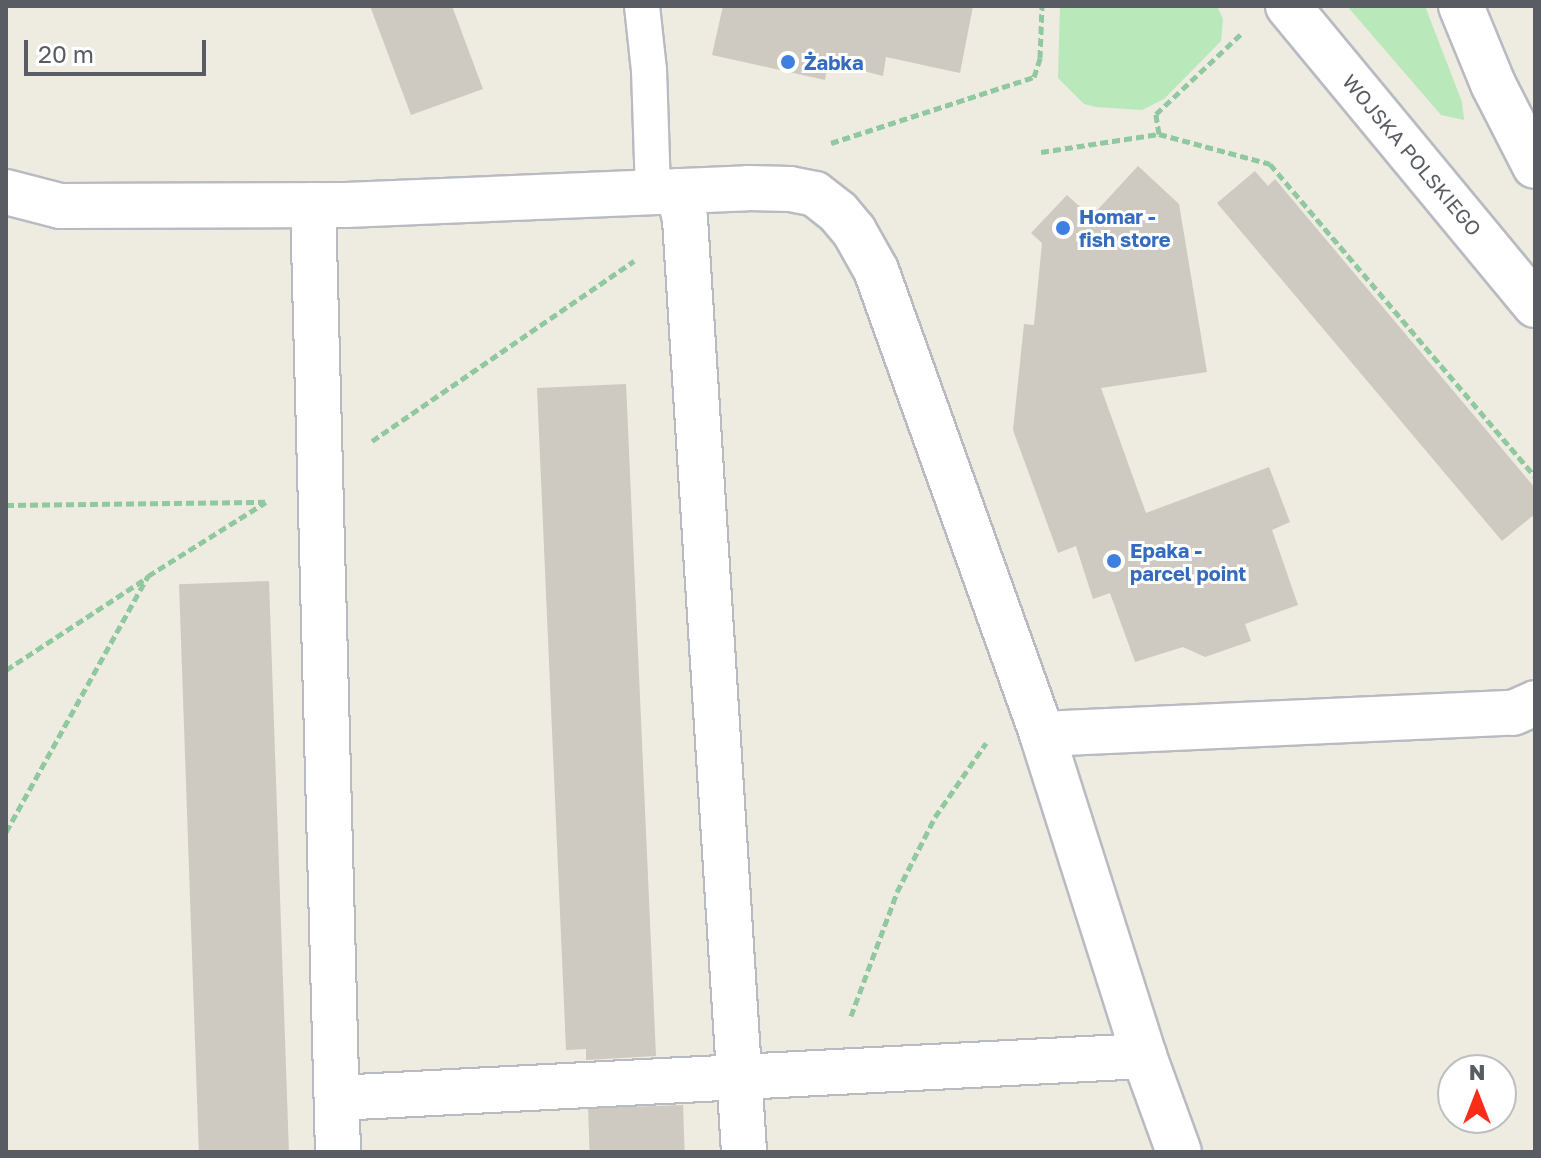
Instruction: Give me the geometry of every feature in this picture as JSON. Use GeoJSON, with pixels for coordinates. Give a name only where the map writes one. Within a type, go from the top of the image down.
{"type":"FeatureCollection","features":[{"type":"Feature","properties":{"kind":"street"},"geometry":{"type":"LineString","coordinates":[[1461,6],[1493,84],[1535,166]]}},
{"type":"Feature","properties":{"kind":"street","name":"WOJSKA POLSKIEGO"},"geometry":{"type":"LineString","coordinates":[[1270,14],[1535,305]]}},
{"type":"Feature","properties":{"kind":"street"},"geometry":{"type":"LineString","coordinates":[[6,192],[60,206],[313,205],[672,200],[776,188],[815,194],[838,212],[854,231],[876,270],[1042,734],[1144,1056],[1179,1152]]}},
{"type":"Feature","properties":{"kind":"street"},"geometry":{"type":"LineString","coordinates":[[672,200],[742,1078],[744,1152]]}},
{"type":"Feature","properties":{"kind":"street"},"geometry":{"type":"LineString","coordinates":[[313,205],[338,1152]]}},
{"type":"Feature","properties":{"kind":"street"},"geometry":{"type":"LineString","coordinates":[[1042,734],[1513,713],[1535,703]]}},
{"type":"Feature","properties":{"kind":"street"},"geometry":{"type":"LineString","coordinates":[[337,1098],[1144,1056]]}},
{"type":"Feature","properties":{"kind":"lane"},"geometry":{"type":"LineString","coordinates":[[642,6],[649,70],[672,200]]}},
{"type":"Feature","properties":{"kind":"path"},"geometry":{"type":"LineString","coordinates":[[818,147],[1034,77],[1040,58],[1042,6]]}},
{"type":"Feature","properties":{"kind":"path"},"geometry":{"type":"LineString","coordinates":[[1159,134],[1156,114],[1270,14]]}},
{"type":"Feature","properties":{"kind":"path"},"geometry":{"type":"LineString","coordinates":[[1041,152],[1159,134],[1270,164],[1535,476]]}},
{"type":"Feature","properties":{"kind":"path"},"geometry":{"type":"LineString","coordinates":[[6,505],[266,502],[321,486],[656,246],[672,200]]}},
{"type":"Feature","properties":{"kind":"path"},"geometry":{"type":"LineString","coordinates":[[6,670],[266,502]]}},
{"type":"Feature","properties":{"kind":"path"},"geometry":{"type":"LineString","coordinates":[[6,832],[148,576]]}},
{"type":"Feature","properties":{"kind":"path"},"geometry":{"type":"LineString","coordinates":[[829,1073],[897,892],[928,829],[1025,686]]}},
{"type":"Feature","properties":{"kind":"green space"},"geometry":{"type":"Polygon","coordinates":[[[1060,6],[1217,6],[1223,19],[1221,41],[1164,99],[1142,110],[1096,107],[1084,104],[1058,78],[1060,6]]]}},
{"type":"Feature","properties":{"kind":"green space"},"geometry":{"type":"Polygon","coordinates":[[[1347,6],[1425,6],[1462,102],[1464,120],[1441,115],[1347,6]]]}},
{"type":"Feature","properties":{"kind":"building"},"geometry":{"type":"Polygon","coordinates":[[[370,6],[452,6],[483,89],[411,115],[370,6]]]}},
{"type":"Feature","properties":{"kind":"building"},"geometry":{"type":"Polygon","coordinates":[[[723,6],[973,6],[960,73],[886,57],[883,76],[828,62],[825,80],[712,55],[723,6]]]}},
{"type":"Feature","properties":{"kind":"building"},"geometry":{"type":"Polygon","coordinates":[[[1138,166],[1179,204],[1207,372],[1101,388],[1146,513],[1269,467],[1290,522],[1272,530],[1298,605],[1245,624],[1251,641],[1205,657],[1183,647],[1135,662],[1110,593],[1093,599],[1076,546],[1058,553],[1013,430],[1024,324],[1034,325],[1042,243],[1031,233],[1067,195],[1091,217],[1138,166]]]}},
{"type":"Feature","properties":{"kind":"building"},"geometry":{"type":"Polygon","coordinates":[[[1255,171],[1268,186],[1275,179],[1535,488],[1535,514],[1502,541],[1217,203],[1255,171]]]}},
{"type":"Feature","properties":{"kind":"building"},"geometry":{"type":"Polygon","coordinates":[[[626,384],[656,1056],[586,1060],[586,1049],[566,1050],[537,388],[626,384]]]}},
{"type":"Feature","properties":{"kind":"building"},"geometry":{"type":"Polygon","coordinates":[[[269,581],[289,1152],[199,1152],[179,584],[269,581]]]}},
{"type":"Feature","properties":{"kind":"building"},"geometry":{"type":"Polygon","coordinates":[[[683,1105],[685,1152],[590,1152],[588,1108],[683,1105]]]}},
{"type":"Feature","properties":{"kind":"place","name":"Żabka"},"geometry":{"type":"Point","coordinates":[788,62]}},
{"type":"Feature","properties":{"kind":"place","name":"Homar - fish store"},"geometry":{"type":"Point","coordinates":[1063,228]}},
{"type":"Feature","properties":{"kind":"place","name":"Epaka - parcel point"},"geometry":{"type":"Point","coordinates":[1114,561]}}]}
